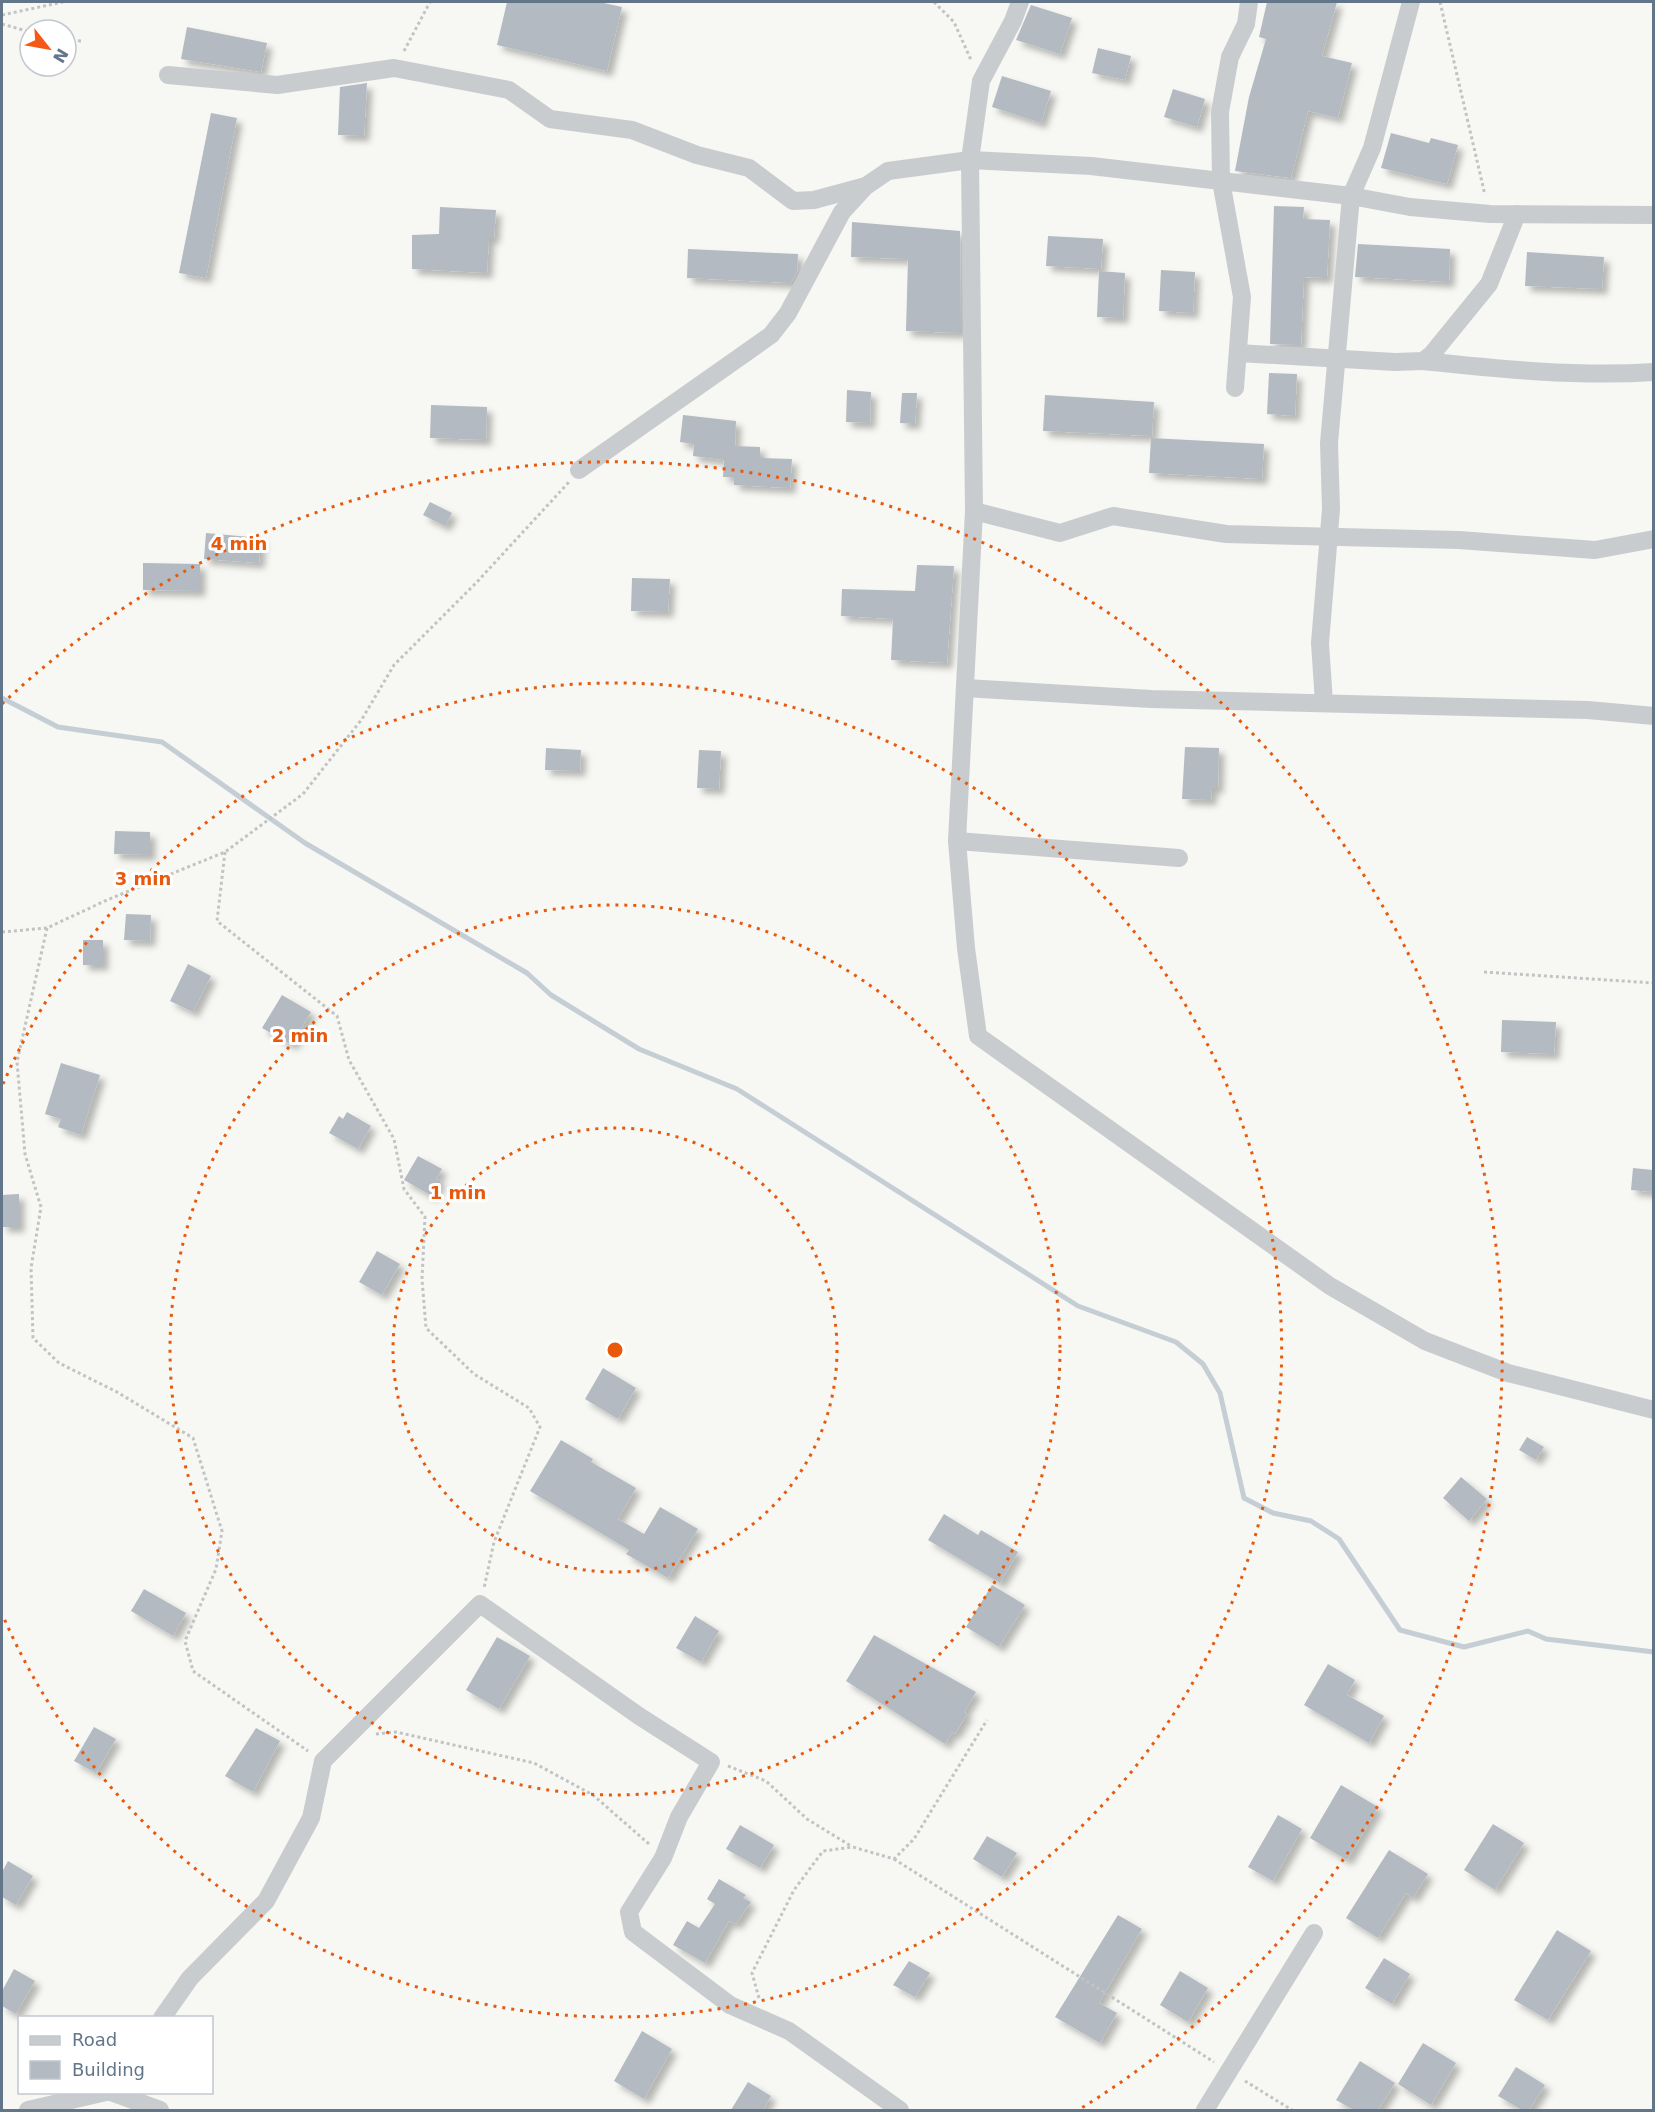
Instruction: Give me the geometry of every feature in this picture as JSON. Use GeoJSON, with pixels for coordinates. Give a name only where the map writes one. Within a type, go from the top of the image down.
{"type":"FeatureCollection","features":[{"type":"Feature","properties":{"kind":"street"},"geometry":{"type":"LineString","coordinates":[[1020,2],[1014,21],[981,81],[970,160],[974,511],[957,841],[966,948],[978,1036],[1074,1102],[1329,1286],[1425,1341],[1508,1373],[1653,1410]]}},
{"type":"Feature","properties":{"kind":"street"},"geometry":{"type":"LineString","coordinates":[[1235,388],[1242,297],[1221,181],[1220,112],[1230,57],[1246,24],[1249,2]]}},
{"type":"Feature","properties":{"kind":"street"},"geometry":{"type":"LineString","coordinates":[[1324,703],[1320,643],[1331,509],[1329,443],[1351,196],[1372,148],[1411,2]]}},
{"type":"Feature","properties":{"kind":"street"},"geometry":{"type":"LineString","coordinates":[[168,75],[278,85],[394,68],[509,90],[550,119],[632,130],[697,154],[749,168],[793,201],[814,200],[866,186]]}},
{"type":"Feature","properties":{"kind":"street"},"geometry":{"type":"LineString","coordinates":[[579,470],[771,335],[788,313],[842,212],[866,186],[888,171],[970,160],[1091,166],[1351,196],[1410,207],[1491,214],[1653,215]]}},
{"type":"Feature","properties":{"kind":"street"},"geometry":{"type":"LineString","coordinates":[[1423,361],[1432,354],[1489,284],[1517,214]]}},
{"type":"Feature","properties":{"kind":"street"},"geometry":{"type":"LineString","coordinates":[[1238,353],[1395,362],[1423,361],[1509,370],[1605,375],[1653,372]]}},
{"type":"Feature","properties":{"kind":"street"},"geometry":{"type":"LineString","coordinates":[[974,511],[1060,533],[1113,516],[1226,534],[1460,540],[1595,550],[1653,539]]}},
{"type":"Feature","properties":{"kind":"street"},"geometry":{"type":"LineString","coordinates":[[965,688],[1151,699],[1588,710],[1653,716]]}},
{"type":"Feature","properties":{"kind":"street"},"geometry":{"type":"LineString","coordinates":[[957,841],[1179,858]]}},
{"type":"Feature","properties":{"kind":"street"},"geometry":{"type":"LineString","coordinates":[[163,2016],[190,1978],[267,1901],[311,1818],[324,1761],[351,1736],[367,1715],[480,1604],[639,1716],[711,1762],[679,1817],[663,1858],[629,1912],[633,1932],[730,2005],[789,2031],[900,2110]]}},
{"type":"Feature","properties":{"kind":"street"},"geometry":{"type":"LineString","coordinates":[[1205,2110],[1314,1933]]}},
{"type":"Feature","properties":{"kind":"street"},"geometry":{"type":"LineString","coordinates":[[114,2094],[160,2110]]}},
{"type":"Feature","properties":{"kind":"street"},"geometry":{"type":"LineString","coordinates":[[27,2110],[87,2096]]}},
{"type":"Feature","properties":{"kind":"path"},"geometry":{"type":"LineString","coordinates":[[2,15],[63,2]]}},
{"type":"Feature","properties":{"kind":"path"},"geometry":{"type":"LineString","coordinates":[[394,68],[430,2]]}},
{"type":"Feature","properties":{"kind":"path"},"geometry":{"type":"LineString","coordinates":[[934,2],[954,22],[981,81]]}},
{"type":"Feature","properties":{"kind":"path"},"geometry":{"type":"LineString","coordinates":[[1440,2],[1473,152],[1491,214]]}},
{"type":"Feature","properties":{"kind":"path"},"geometry":{"type":"LineString","coordinates":[[2,24],[18,29]]}},
{"type":"Feature","properties":{"kind":"path"},"geometry":{"type":"LineString","coordinates":[[78,41],[82,41]]}},
{"type":"Feature","properties":{"kind":"path"},"geometry":{"type":"LineString","coordinates":[[2,932],[47,928],[107,900],[225,852],[303,794],[362,719],[394,665],[476,584],[579,470]]}},
{"type":"Feature","properties":{"kind":"path"},"geometry":{"type":"LineString","coordinates":[[225,852],[217,921],[337,1016],[349,1060],[394,1138],[404,1189],[425,1217],[422,1278],[426,1328],[474,1374],[529,1408],[540,1427],[494,1542],[480,1604]]}},
{"type":"Feature","properties":{"kind":"path"},"geometry":{"type":"LineString","coordinates":[[47,928],[17,1062],[25,1154],[40,1207],[32,1268],[33,1338],[59,1363],[117,1392],[193,1438],[222,1532],[216,1569],[185,1641],[193,1671],[324,1761]]}},
{"type":"Feature","properties":{"kind":"path"},"geometry":{"type":"LineString","coordinates":[[1484,972],[1653,983]]}},
{"type":"Feature","properties":{"kind":"path"},"geometry":{"type":"LineString","coordinates":[[894,1859],[914,1839],[987,1720]]}},
{"type":"Feature","properties":{"kind":"path"},"geometry":{"type":"LineString","coordinates":[[351,1736],[396,1732],[534,1763],[592,1795],[627,1822],[663,1858]]}},
{"type":"Feature","properties":{"kind":"path"},"geometry":{"type":"LineString","coordinates":[[711,1762],[736,1767],[766,1781],[807,1819],[853,1847],[894,1859],[1292,2110]]}},
{"type":"Feature","properties":{"kind":"path"},"geometry":{"type":"LineString","coordinates":[[764,2020],[752,1973],[794,1890],[823,1851],[853,1847]]}},
{"type":"Feature","properties":{"kind":"building"},"geometry":{"type":"Polygon","coordinates":[[[507,2],[599,2],[622,7],[607,71],[497,45],[507,2]]]}},
{"type":"Feature","properties":{"kind":"building"},"geometry":{"type":"Polygon","coordinates":[[[1267,2],[1337,2],[1322,56],[1352,63],[1338,118],[1308,111],[1291,178],[1235,171],[1249,97],[1266,39],[1259,37],[1267,2]]]}},
{"type":"Feature","properties":{"kind":"building"},"geometry":{"type":"Polygon","coordinates":[[[1031,5],[1072,18],[1060,54],[1016,40],[1031,5]]]}},
{"type":"Feature","properties":{"kind":"building"},"geometry":{"type":"Polygon","coordinates":[[[187,27],[267,43],[261,72],[181,59],[187,27]]]}},
{"type":"Feature","properties":{"kind":"building"},"geometry":{"type":"Polygon","coordinates":[[[1098,48],[1131,56],[1125,80],[1092,73],[1098,48]]]}},
{"type":"Feature","properties":{"kind":"building"},"geometry":{"type":"Polygon","coordinates":[[[1002,76],[1051,91],[1041,123],[992,107],[1002,76]]]}},
{"type":"Feature","properties":{"kind":"building"},"geometry":{"type":"Polygon","coordinates":[[[367,83],[364,136],[338,135],[340,87],[367,83]]]}},
{"type":"Feature","properties":{"kind":"building"},"geometry":{"type":"Polygon","coordinates":[[[1173,89],[1205,99],[1197,127],[1164,117],[1173,89]]]}},
{"type":"Feature","properties":{"kind":"building"},"geometry":{"type":"Polygon","coordinates":[[[211,113],[237,118],[206,278],[179,273],[211,113]]]}},
{"type":"Feature","properties":{"kind":"building"},"geometry":{"type":"Polygon","coordinates":[[[1391,133],[1429,143],[1431,138],[1458,145],[1447,184],[1381,168],[1391,133]]]}},
{"type":"Feature","properties":{"kind":"building"},"geometry":{"type":"Polygon","coordinates":[[[1274,206],[1304,207],[1303,219],[1330,220],[1327,278],[1304,277],[1301,345],[1270,344],[1274,206]]]}},
{"type":"Feature","properties":{"kind":"building"},"geometry":{"type":"Polygon","coordinates":[[[440,207],[496,210],[494,238],[489,238],[487,273],[412,269],[412,235],[439,234],[440,207]]]}},
{"type":"Feature","properties":{"kind":"building"},"geometry":{"type":"Polygon","coordinates":[[[852,222],[960,231],[961,333],[906,331],[908,259],[851,257],[852,222]]]}},
{"type":"Feature","properties":{"kind":"building"},"geometry":{"type":"Polygon","coordinates":[[[1048,236],[1103,239],[1101,269],[1046,266],[1048,236]]]}},
{"type":"Feature","properties":{"kind":"building"},"geometry":{"type":"Polygon","coordinates":[[[1358,244],[1450,249],[1449,282],[1355,277],[1358,244]]]}},
{"type":"Feature","properties":{"kind":"building"},"geometry":{"type":"Polygon","coordinates":[[[688,249],[798,254],[797,272],[791,283],[687,278],[688,249]]]}},
{"type":"Feature","properties":{"kind":"building"},"geometry":{"type":"Polygon","coordinates":[[[1527,252],[1604,257],[1602,289],[1525,286],[1527,252]]]}},
{"type":"Feature","properties":{"kind":"building"},"geometry":{"type":"Polygon","coordinates":[[[1161,270],[1195,272],[1193,313],[1159,311],[1161,270]]]}},
{"type":"Feature","properties":{"kind":"building"},"geometry":{"type":"Polygon","coordinates":[[[1099,271],[1125,273],[1123,318],[1097,317],[1099,271]]]}},
{"type":"Feature","properties":{"kind":"building"},"geometry":{"type":"Polygon","coordinates":[[[1269,373],[1297,374],[1295,416],[1267,414],[1269,373]]]}},
{"type":"Feature","properties":{"kind":"building"},"geometry":{"type":"Polygon","coordinates":[[[847,390],[871,392],[870,423],[846,422],[847,390]]]}},
{"type":"Feature","properties":{"kind":"building"},"geometry":{"type":"Polygon","coordinates":[[[902,393],[917,393],[915,424],[900,423],[902,393]]]}},
{"type":"Feature","properties":{"kind":"building"},"geometry":{"type":"Polygon","coordinates":[[[1045,395],[1154,402],[1152,436],[1043,431],[1045,395]]]}},
{"type":"Feature","properties":{"kind":"building"},"geometry":{"type":"Polygon","coordinates":[[[431,405],[487,407],[486,440],[430,438],[431,405]]]}},
{"type":"Feature","properties":{"kind":"building"},"geometry":{"type":"Polygon","coordinates":[[[683,415],[736,421],[735,446],[760,447],[760,458],[792,459],[790,488],[734,485],[734,477],[723,477],[724,460],[693,456],[694,444],[680,442],[683,415]]]}},
{"type":"Feature","properties":{"kind":"building"},"geometry":{"type":"Polygon","coordinates":[[[1151,438],[1264,444],[1262,479],[1149,473],[1151,438]]]}},
{"type":"Feature","properties":{"kind":"building"},"geometry":{"type":"Polygon","coordinates":[[[430,502],[452,513],[445,526],[423,515],[430,502]]]}},
{"type":"Feature","properties":{"kind":"building"},"geometry":{"type":"Polygon","coordinates":[[[206,533],[261,538],[259,563],[204,559],[206,533]]]}},
{"type":"Feature","properties":{"kind":"building"},"geometry":{"type":"Polygon","coordinates":[[[143,563],[200,564],[200,591],[143,590],[143,563]]]}},
{"type":"Feature","properties":{"kind":"building"},"geometry":{"type":"Polygon","coordinates":[[[917,565],[954,566],[947,663],[891,660],[893,619],[841,616],[842,589],[915,591],[917,565]]]}},
{"type":"Feature","properties":{"kind":"building"},"geometry":{"type":"Polygon","coordinates":[[[632,578],[670,579],[668,612],[631,611],[632,578]]]}},
{"type":"Feature","properties":{"kind":"building"},"geometry":{"type":"Polygon","coordinates":[[[1185,747],[1219,748],[1218,788],[1212,788],[1211,800],[1182,799],[1185,747]]]}},
{"type":"Feature","properties":{"kind":"building"},"geometry":{"type":"Polygon","coordinates":[[[546,748],[581,750],[580,771],[545,770],[546,748]]]}},
{"type":"Feature","properties":{"kind":"building"},"geometry":{"type":"Polygon","coordinates":[[[699,750],[721,751],[719,789],[697,788],[699,750]]]}},
{"type":"Feature","properties":{"kind":"building"},"geometry":{"type":"Polygon","coordinates":[[[115,831],[150,832],[150,855],[114,854],[115,831]]]}},
{"type":"Feature","properties":{"kind":"building"},"geometry":{"type":"Polygon","coordinates":[[[126,914],[151,915],[150,941],[124,940],[126,914]]]}},
{"type":"Feature","properties":{"kind":"building"},"geometry":{"type":"Polygon","coordinates":[[[83,940],[103,940],[103,965],[83,965],[83,940]]]}},
{"type":"Feature","properties":{"kind":"building"},"geometry":{"type":"Polygon","coordinates":[[[188,964],[211,976],[193,1012],[170,1001],[188,964]]]}},
{"type":"Feature","properties":{"kind":"building"},"geometry":{"type":"Polygon","coordinates":[[[282,995],[311,1012],[292,1045],[262,1028],[282,995]]]}},
{"type":"Feature","properties":{"kind":"building"},"geometry":{"type":"Polygon","coordinates":[[[1502,1020],[1556,1022],[1554,1054],[1501,1052],[1502,1020]]]}},
{"type":"Feature","properties":{"kind":"building"},"geometry":{"type":"Polygon","coordinates":[[[61,1063],[100,1075],[81,1135],[58,1127],[61,1119],[45,1114],[61,1063]]]}},
{"type":"Feature","properties":{"kind":"building"},"geometry":{"type":"Polygon","coordinates":[[[347,1112],[371,1126],[358,1149],[329,1133],[339,1116],[343,1119],[347,1112]]]}},
{"type":"Feature","properties":{"kind":"building"},"geometry":{"type":"Polygon","coordinates":[[[418,1156],[442,1169],[436,1179],[441,1181],[432,1196],[404,1180],[418,1156]]]}},
{"type":"Feature","properties":{"kind":"building"},"geometry":{"type":"Polygon","coordinates":[[[1633,1168],[1653,1170],[1653,1192],[1631,1190],[1633,1168]]]}},
{"type":"Feature","properties":{"kind":"building"},"geometry":{"type":"Polygon","coordinates":[[[19,1194],[19,1227],[2,1227],[2,1195],[19,1194]]]}},
{"type":"Feature","properties":{"kind":"building"},"geometry":{"type":"Polygon","coordinates":[[[377,1251],[400,1264],[382,1295],[359,1282],[377,1251]]]}},
{"type":"Feature","properties":{"kind":"building"},"geometry":{"type":"Polygon","coordinates":[[[603,1368],[636,1388],[618,1419],[585,1399],[603,1368]]]}},
{"type":"Feature","properties":{"kind":"building"},"geometry":{"type":"Polygon","coordinates":[[[1527,1437],[1544,1447],[1536,1460],[1519,1450],[1527,1437]]]}},
{"type":"Feature","properties":{"kind":"building"},"geometry":{"type":"Polygon","coordinates":[[[561,1440],[593,1459],[591,1462],[636,1488],[618,1519],[644,1534],[660,1507],[698,1529],[668,1578],[626,1554],[629,1550],[530,1491],[561,1440]]]}},
{"type":"Feature","properties":{"kind":"building"},"geometry":{"type":"Polygon","coordinates":[[[1461,1477],[1487,1499],[1469,1521],[1443,1498],[1461,1477]]]}},
{"type":"Feature","properties":{"kind":"building"},"geometry":{"type":"Polygon","coordinates":[[[944,1514],[978,1535],[981,1530],[1018,1552],[1000,1583],[928,1540],[944,1514]]]}},
{"type":"Feature","properties":{"kind":"building"},"geometry":{"type":"Polygon","coordinates":[[[992,1585],[1025,1605],[999,1647],[966,1627],[992,1585]]]}},
{"type":"Feature","properties":{"kind":"building"},"geometry":{"type":"Polygon","coordinates":[[[144,1589],[186,1613],[173,1636],[131,1611],[144,1589]]]}},
{"type":"Feature","properties":{"kind":"building"},"geometry":{"type":"Polygon","coordinates":[[[695,1616],[719,1631],[701,1662],[676,1648],[695,1616]]]}},
{"type":"Feature","properties":{"kind":"building"},"geometry":{"type":"Polygon","coordinates":[[[874,1635],[976,1692],[964,1712],[967,1714],[955,1734],[952,1732],[945,1744],[846,1681],[874,1635]]]}},
{"type":"Feature","properties":{"kind":"building"},"geometry":{"type":"Polygon","coordinates":[[[497,1637],[530,1656],[499,1709],[466,1690],[497,1637]]]}},
{"type":"Feature","properties":{"kind":"building"},"geometry":{"type":"Polygon","coordinates":[[[1328,1664],[1355,1680],[1347,1695],[1384,1716],[1369,1743],[1304,1705],[1328,1664]]]}},
{"type":"Feature","properties":{"kind":"building"},"geometry":{"type":"Polygon","coordinates":[[[94,1727],[116,1739],[96,1773],[74,1761],[94,1727]]]}},
{"type":"Feature","properties":{"kind":"building"},"geometry":{"type":"Polygon","coordinates":[[[256,1728],[280,1741],[253,1792],[225,1776],[256,1728]]]}},
{"type":"Feature","properties":{"kind":"building"},"geometry":{"type":"Polygon","coordinates":[[[1341,1785],[1378,1807],[1347,1860],[1310,1838],[1341,1785]]]}},
{"type":"Feature","properties":{"kind":"building"},"geometry":{"type":"Polygon","coordinates":[[[1278,1815],[1302,1829],[1273,1881],[1248,1867],[1278,1815]]]}},
{"type":"Feature","properties":{"kind":"building"},"geometry":{"type":"Polygon","coordinates":[[[1493,1824],[1524,1843],[1495,1890],[1464,1870],[1493,1824]]]}},
{"type":"Feature","properties":{"kind":"building"},"geometry":{"type":"Polygon","coordinates":[[[740,1825],[774,1845],[760,1868],[726,1849],[740,1825]]]}},
{"type":"Feature","properties":{"kind":"building"},"geometry":{"type":"Polygon","coordinates":[[[987,1836],[1017,1853],[1002,1877],[973,1859],[987,1836]]]}},
{"type":"Feature","properties":{"kind":"building"},"geometry":{"type":"Polygon","coordinates":[[[1389,1850],[1428,1874],[1413,1898],[1406,1893],[1378,1938],[1346,1918],[1389,1850]]]}},
{"type":"Feature","properties":{"kind":"building"},"geometry":{"type":"Polygon","coordinates":[[[8,1861],[33,1876],[16,1905],[2,1897],[2,1872],[8,1861]]]}},
{"type":"Feature","properties":{"kind":"building"},"geometry":{"type":"Polygon","coordinates":[[[719,1879],[746,1895],[743,1898],[751,1902],[736,1924],[729,1921],[705,1963],[673,1945],[687,1921],[699,1928],[715,1904],[707,1899],[719,1879]]]}},
{"type":"Feature","properties":{"kind":"building"},"geometry":{"type":"Polygon","coordinates":[[[1118,1915],[1142,1929],[1099,2003],[1117,2013],[1100,2043],[1055,2017],[1118,1915]]]}},
{"type":"Feature","properties":{"kind":"building"},"geometry":{"type":"Polygon","coordinates":[[[1557,1930],[1591,1951],[1548,2020],[1514,2000],[1557,1930]]]}},
{"type":"Feature","properties":{"kind":"building"},"geometry":{"type":"Polygon","coordinates":[[[1384,1958],[1410,1974],[1392,2004],[1365,1988],[1384,1958]]]}},
{"type":"Feature","properties":{"kind":"building"},"geometry":{"type":"Polygon","coordinates":[[[909,1961],[930,1973],[915,1997],[893,1985],[909,1961]]]}},
{"type":"Feature","properties":{"kind":"building"},"geometry":{"type":"Polygon","coordinates":[[[14,1969],[35,1981],[16,2014],[2,2006],[2,1991],[14,1969]]]}},
{"type":"Feature","properties":{"kind":"building"},"geometry":{"type":"Polygon","coordinates":[[[1180,1971],[1208,1988],[1188,2022],[1160,2005],[1180,1971]]]}},
{"type":"Feature","properties":{"kind":"building"},"geometry":{"type":"Polygon","coordinates":[[[642,2031],[672,2049],[644,2099],[614,2081],[642,2031]]]}},
{"type":"Feature","properties":{"kind":"building"},"geometry":{"type":"Polygon","coordinates":[[[1423,2043],[1456,2063],[1431,2105],[1398,2084],[1423,2043]]]}},
{"type":"Feature","properties":{"kind":"building"},"geometry":{"type":"Polygon","coordinates":[[[1360,2061],[1395,2083],[1378,2110],[1354,2110],[1336,2100],[1360,2061]]]}},
{"type":"Feature","properties":{"kind":"building"},"geometry":{"type":"Polygon","coordinates":[[[1516,2067],[1545,2085],[1529,2110],[1522,2110],[1498,2096],[1516,2067]]]}},
{"type":"Feature","properties":{"kind":"building"},"geometry":{"type":"Polygon","coordinates":[[[748,2082],[771,2096],[763,2110],[731,2110],[748,2082]]]}},
{"type":"Feature","properties":{"kind":"waterway"},"geometry":{"type":"LineString","coordinates":[[2,698],[58,727],[162,742],[305,843],[527,973],[551,995],[639,1049],[737,1089],[1078,1306],[1176,1342],[1203,1364],[1220,1393],[1244,1498],[1273,1513],[1311,1521],[1339,1539],[1400,1630],[1464,1647],[1528,1631],[1546,1639],[1654,1652]]}}]}
